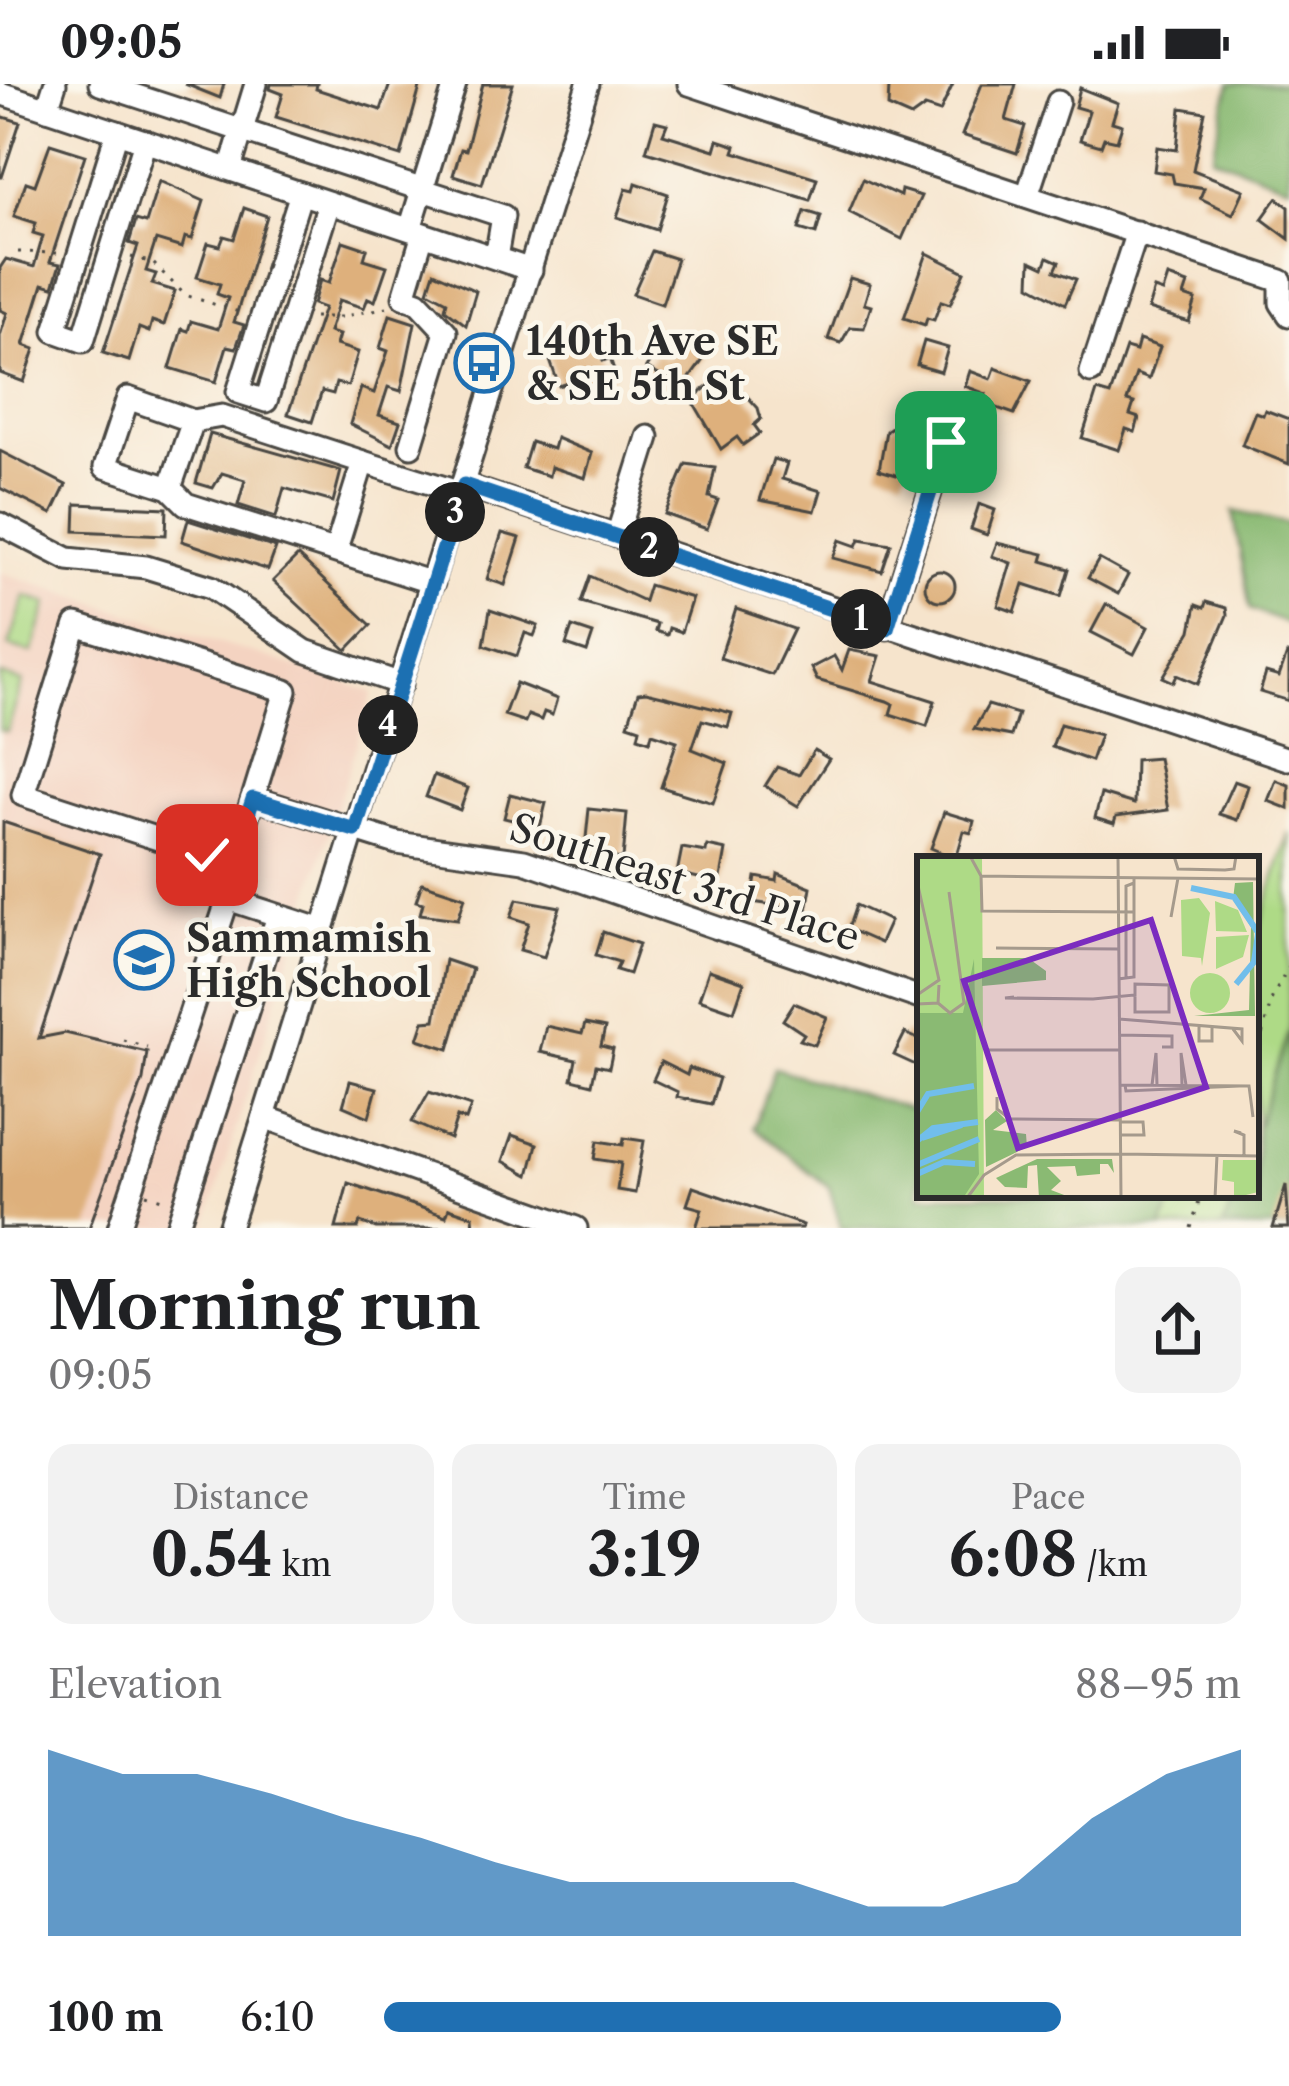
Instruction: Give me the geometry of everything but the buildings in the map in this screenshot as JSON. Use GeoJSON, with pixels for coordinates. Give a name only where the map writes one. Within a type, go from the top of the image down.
{"type":"FeatureCollection","features":[{"type":"Feature","properties":{"kind":"street"},"geometry":{"type":"LineString","coordinates":[[47,109],[55,84]]}},
{"type":"Feature","properties":{"kind":"street"},"geometry":{"type":"LineString","coordinates":[[100,84],[502,216],[496,258]]}},
{"type":"Feature","properties":{"kind":"street"},"geometry":{"type":"LineString","coordinates":[[230,170],[256,84]]}},
{"type":"Feature","properties":{"kind":"street"},"geometry":{"type":"LineString","coordinates":[[411,446],[446,332],[418,302],[404,297],[421,190],[454,84]]}},
{"type":"Feature","properties":{"kind":"street"},"geometry":{"type":"LineString","coordinates":[[229,1228],[589,84]]}},
{"type":"Feature","properties":{"kind":"street"},"geometry":{"type":"LineString","coordinates":[[689,84],[1280,281],[1281,303],[1289,314]]}},
{"type":"Feature","properties":{"kind":"street"},"geometry":{"type":"LineString","coordinates":[[0,93],[531,270]]}},
{"type":"Feature","properties":{"kind":"street"},"geometry":{"type":"LineString","coordinates":[[1027,196],[1058,102]]}},
{"type":"Feature","properties":{"kind":"street"},"geometry":{"type":"LineString","coordinates":[[117,132],[55,332],[83,341],[145,141]]}},
{"type":"Feature","properties":{"kind":"street"},"geometry":{"type":"LineString","coordinates":[[301,193],[238,392],[266,401],[329,203]]}},
{"type":"Feature","properties":{"kind":"street"},"geometry":{"type":"LineString","coordinates":[[1090,372],[1137,232]]}},
{"type":"Feature","properties":{"kind":"street"},"geometry":{"type":"LineString","coordinates":[[433,583],[185,504],[170,488],[105,467],[128,398],[193,421],[222,416],[616,536],[1288,759]]}},
{"type":"Feature","properties":{"kind":"street"},"geometry":{"type":"LineString","coordinates":[[170,488],[193,421]]}},
{"type":"Feature","properties":{"kind":"street"},"geometry":{"type":"LineString","coordinates":[[887,628],[949,433]]}},
{"type":"Feature","properties":{"kind":"street"},"geometry":{"type":"LineString","coordinates":[[616,536],[648,436]]}},
{"type":"Feature","properties":{"kind":"street"},"geometry":{"type":"LineString","coordinates":[[336,549],[363,461]]}},
{"type":"Feature","properties":{"kind":"street"},"geometry":{"type":"LineString","coordinates":[[0,524],[68,559],[146,567],[211,587],[305,651],[401,684]]}},
{"type":"Feature","properties":{"kind":"street"},"geometry":{"type":"LineString","coordinates":[[119,1228],[228,899],[232,863],[286,691],[76,625],[22,795],[232,863]]}},
{"type":"Feature","properties":{"kind":"street","name":"Southeast 3rd Place"},"geometry":{"type":"LineString","coordinates":[[253,799],[397,843],[524,861],[917,997]]}},
{"type":"Feature","properties":{"kind":"street"},"geometry":{"type":"LineString","coordinates":[[228,899],[323,930]]}},
{"type":"Feature","properties":{"kind":"street"},"geometry":{"type":"LineString","coordinates":[[177,1228],[278,916]]}},
{"type":"Feature","properties":{"kind":"street"},"geometry":{"type":"LineString","coordinates":[[264,1117],[576,1228]]}},
{"type":"Feature","properties":{"kind":"path"},"geometry":{"type":"LineString","coordinates":[[18,252],[44,249],[77,259]]}},
{"type":"Feature","properties":{"kind":"path"},"geometry":{"type":"LineString","coordinates":[[112,250],[153,263],[203,303],[261,320]]}},
{"type":"Feature","properties":{"kind":"path"},"geometry":{"type":"LineString","coordinates":[[295,311],[341,317],[382,309],[404,297]]}},
{"type":"Feature","properties":{"kind":"path"},"geometry":{"type":"LineString","coordinates":[[1259,1047],[1272,998],[1289,965]]}},
{"type":"Feature","properties":{"kind":"path"},"geometry":{"type":"LineString","coordinates":[[123,1040],[147,1047]]}},
{"type":"Feature","properties":{"kind":"path"},"geometry":{"type":"LineString","coordinates":[[140,1192],[162,1199]]}},
{"type":"Feature","properties":{"kind":"path"},"geometry":{"type":"LineString","coordinates":[[1191,1228],[1201,1198]]}},
{"type":"Feature","properties":{"kind":"shaded area","name":"Sammamish High School"},"geometry":{"type":"Polygon","coordinates":[[[0,572],[373,692],[205,1228],[0,1228],[0,572]]]}},
{"type":"Feature","properties":{"kind":"green space"},"geometry":{"type":"Polygon","coordinates":[[[1230,84],[1289,84],[1289,186],[1212,156],[1230,84]]]}},
{"type":"Feature","properties":{"kind":"green space"},"geometry":{"type":"Polygon","coordinates":[[[1233,511],[1289,524],[1289,625],[1250,609],[1233,511]]]}},
{"type":"Feature","properties":{"kind":"green space"},"geometry":{"type":"Polygon","coordinates":[[[25,596],[48,603],[32,653],[9,646],[25,596]]]}},
{"type":"Feature","properties":{"kind":"green space"},"geometry":{"type":"Polygon","coordinates":[[[0,675],[23,682],[7,732],[0,730],[0,675]]]}},
{"type":"Feature","properties":{"kind":"green space"},"geometry":{"type":"Polygon","coordinates":[[[1289,832],[1289,1228],[1162,1228],[1172,1198],[1259,1198],[1259,927],[1289,832]]]}},
{"type":"Feature","properties":{"kind":"green space"},"geometry":{"type":"Polygon","coordinates":[[[1289,1030],[1289,1203],[1279,1228],[1223,1228],[1233,1198],[1259,1198],[1259,1120],[1289,1030]]]}},
{"type":"Feature","properties":{"kind":"green space"},"geometry":{"type":"Polygon","coordinates":[[[774,1068],[917,1111],[917,1198],[1172,1198],[1162,1228],[841,1228],[829,1187],[754,1128],[774,1068]]]}},
{"type":"Feature","properties":{"kind":"place","name":"140th Ave SE & SE 5th St"},"geometry":{"type":"Point","coordinates":[484,363]}},
{"type":"Feature","properties":{"kind":"place","name":"Sammamish High School"},"geometry":{"type":"Point","coordinates":[144,960]}},
{"type":"Feature","properties":{"kind":"route"},"geometry":{"type":"LineString","coordinates":[[207,855],[232,863],[253,799],[355,830],[464,485],[887,628],[946,442]]}}]}
